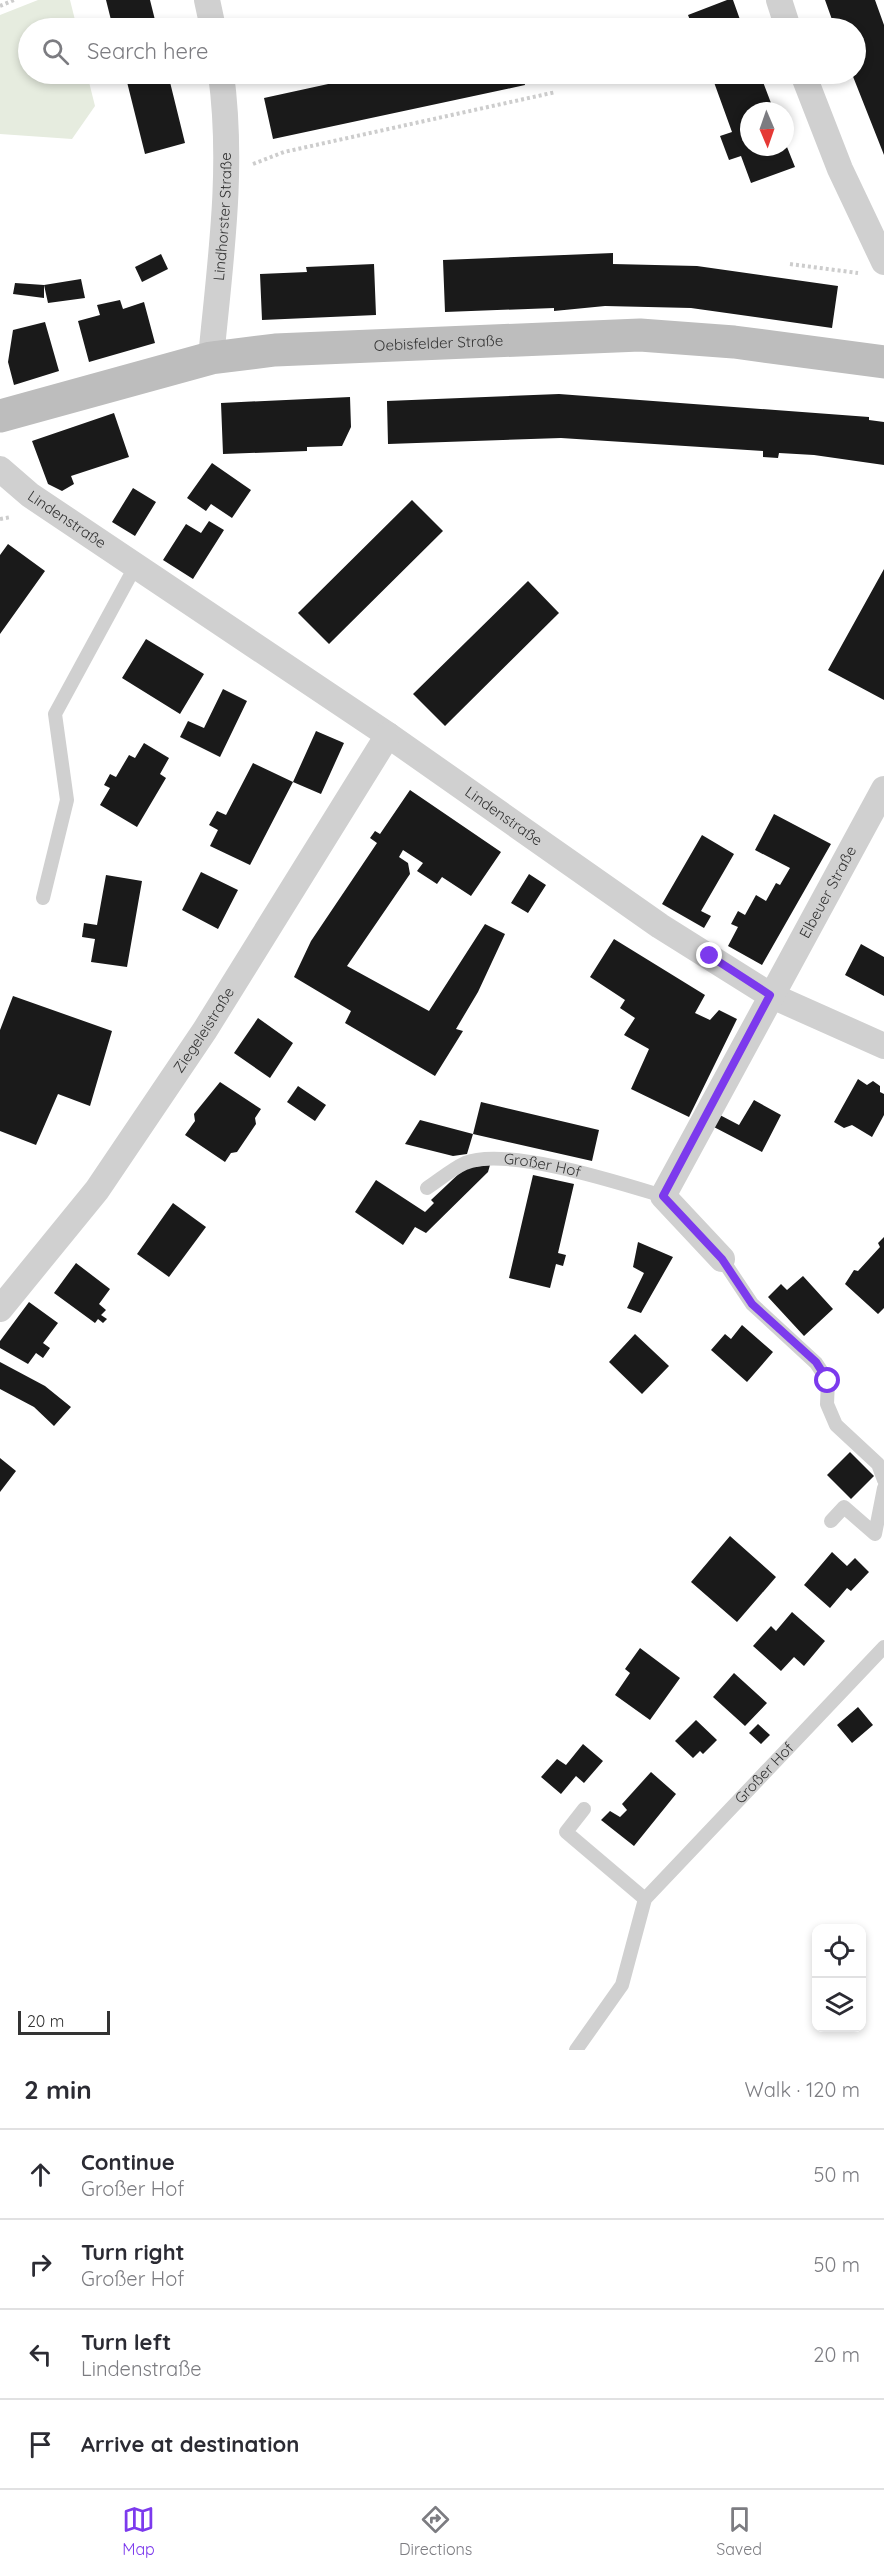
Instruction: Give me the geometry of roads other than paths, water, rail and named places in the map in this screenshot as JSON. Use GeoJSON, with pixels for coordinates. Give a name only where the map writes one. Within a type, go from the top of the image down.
{"type":"FeatureCollection","features":[{"type":"Feature","properties":{"kind":"street"},"geometry":{"type":"LineString","coordinates":[[207,0],[211,18]]}},
{"type":"Feature","properties":{"kind":"street"},"geometry":{"type":"LineString","coordinates":[[779,0],[785,18]]}},
{"type":"Feature","properties":{"kind":"street","name":"Lindhorster Straße"},"geometry":{"type":"LineString","coordinates":[[211,358],[227,175],[227,138],[222,84]]}},
{"type":"Feature","properties":{"kind":"street"},"geometry":{"type":"LineString","coordinates":[[808,84],[840,169],[884,262]]}},
{"type":"Feature","properties":{"kind":"street","name":"Oebisfelder Straße"},"geometry":{"type":"LineString","coordinates":[[0,416],[211,358],[275,350],[640,335],[734,342],[884,362]]}},
{"type":"Feature","properties":{"kind":"street","name":"Lindenstraße"},"geometry":{"type":"LineString","coordinates":[[0,470],[30,495],[387,735],[606,891],[770,995],[884,1046]]}},
{"type":"Feature","properties":{"kind":"street","name":"Ziegeleistraße"},"geometry":{"type":"LineString","coordinates":[[0,1309],[97,1190],[205,1030],[387,735]]}},
{"type":"Feature","properties":{"kind":"street","name":"Elbeuer Straße"},"geometry":{"type":"LineString","coordinates":[[770,995],[884,789]]}},
{"type":"Feature","properties":{"kind":"street"},"geometry":{"type":"LineString","coordinates":[[663,1196],[770,995]]}},
{"type":"Feature","properties":{"kind":"street","name":"Großer Hof"},"geometry":{"type":"LineString","coordinates":[[663,1196],[722,1259]]}},
{"type":"Feature","properties":{"kind":"lane"},"geometry":{"type":"LineString","coordinates":[[43,898],[67,800],[55,714],[136,566]]}},
{"type":"Feature","properties":{"kind":"lane","name":"Großer Hof"},"geometry":{"type":"LineString","coordinates":[[427,1188],[466,1163],[500,1159],[543,1165],[617,1182],[663,1196]]}},
{"type":"Feature","properties":{"kind":"lane","name":"Großer Hof"},"geometry":{"type":"LineString","coordinates":[[722,1259],[752,1304],[816,1362],[828,1381],[827,1404],[836,1425],[878,1464],[884,1480]]}},
{"type":"Feature","properties":{"kind":"lane"},"geometry":{"type":"LineString","coordinates":[[831,1521],[843,1507],[875,1534],[884,1488]]}},
{"type":"Feature","properties":{"kind":"lane","name":"Großer Hof"},"geometry":{"type":"LineString","coordinates":[[576,2050],[622,1985],[645,1899],[884,1647]]}},
{"type":"Feature","properties":{"kind":"lane"},"geometry":{"type":"LineString","coordinates":[[584,1809],[566,1832],[645,1899]]}}]}
